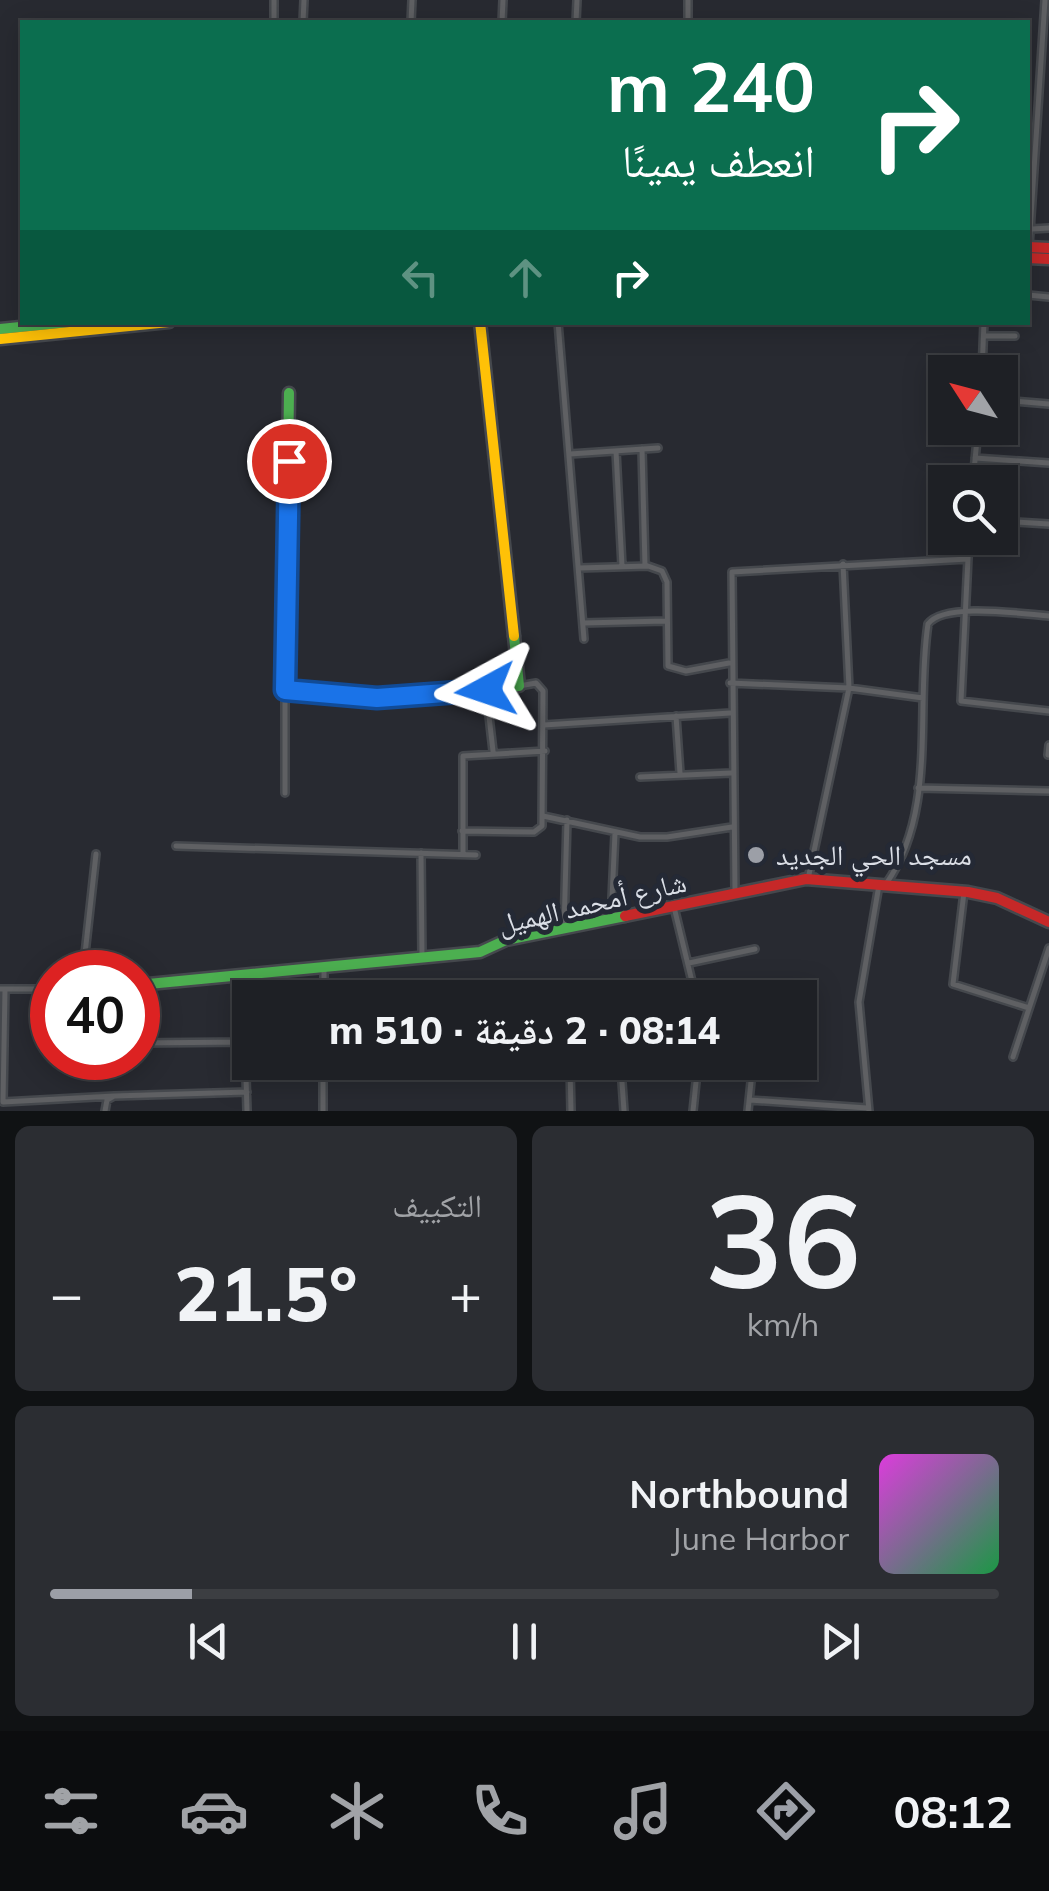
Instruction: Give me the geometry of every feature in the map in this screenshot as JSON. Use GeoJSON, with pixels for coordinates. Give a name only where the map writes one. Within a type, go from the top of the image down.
{"type":"FeatureCollection","features":[{"type":"Feature","properties":{"kind":"main road"},"geometry":{"type":"LineString","coordinates":[[0,329],[39,325]]}},
{"type":"Feature","properties":{"kind":"main road"},"geometry":{"type":"LineString","coordinates":[[0,340],[141,325]]}},
{"type":"Feature","properties":{"kind":"main road"},"geometry":{"type":"LineString","coordinates":[[290,394],[285,690],[377,698],[519,686],[480,325]]}},
{"type":"Feature","properties":{"kind":"main road","name":"شارع أمحمد الهميل"},"geometry":{"type":"LineString","coordinates":[[160,983],[480,952],[506,940],[808,879],[964,892],[997,898],[1049,922]]}},
{"type":"Feature","properties":{"kind":"street"},"geometry":{"type":"LineString","coordinates":[[1030,236],[1046,0]]}},
{"type":"Feature","properties":{"kind":"street"},"geometry":{"type":"LineString","coordinates":[[1031,229],[1049,228]]}},
{"type":"Feature","properties":{"kind":"street"},"geometry":{"type":"LineString","coordinates":[[558,325],[584,639]]}},
{"type":"Feature","properties":{"kind":"street"},"geometry":{"type":"LineString","coordinates":[[983,355],[984,325]]}},
{"type":"Feature","properties":{"kind":"street"},"geometry":{"type":"LineString","coordinates":[[984,336],[1015,336]]}},
{"type":"Feature","properties":{"kind":"street"},"geometry":{"type":"LineString","coordinates":[[1018,401],[1049,404]]}},
{"type":"Feature","properties":{"kind":"street"},"geometry":{"type":"LineString","coordinates":[[974,465],[976,445]]}},
{"type":"Feature","properties":{"kind":"street"},"geometry":{"type":"LineString","coordinates":[[570,454],[658,448]]}},
{"type":"Feature","properties":{"kind":"street"},"geometry":{"type":"LineString","coordinates":[[642,450],[645,566]]}},
{"type":"Feature","properties":{"kind":"street"},"geometry":{"type":"LineString","coordinates":[[616,451],[622,566]]}},
{"type":"Feature","properties":{"kind":"street"},"geometry":{"type":"LineString","coordinates":[[975,458],[1049,463]]}},
{"type":"Feature","properties":{"kind":"street"},"geometry":{"type":"LineString","coordinates":[[1018,522],[1049,524]]}},
{"type":"Feature","properties":{"kind":"street"},"geometry":{"type":"LineString","coordinates":[[968,555],[962,703],[1049,711]]}},
{"type":"Feature","properties":{"kind":"street"},"geometry":{"type":"LineString","coordinates":[[735,892],[730,772],[732,572],[968,559]]}},
{"type":"Feature","properties":{"kind":"street"},"geometry":{"type":"LineString","coordinates":[[808,879],[849,688],[843,564]]}},
{"type":"Feature","properties":{"kind":"street"},"geometry":{"type":"LineString","coordinates":[[579,568],[656,567],[666,576],[666,662],[672,669],[730,663]]}},
{"type":"Feature","properties":{"kind":"street"},"geometry":{"type":"LineString","coordinates":[[750,1100],[868,1110],[859,1002],[881,886],[910,842],[918,788],[930,619],[964,612],[1049,616]]}},
{"type":"Feature","properties":{"kind":"street"},"geometry":{"type":"LineString","coordinates":[[583,623],[666,621]]}},
{"type":"Feature","properties":{"kind":"street"},"geometry":{"type":"LineString","coordinates":[[730,683],[849,688],[923,698]]}},
{"type":"Feature","properties":{"kind":"street"},"geometry":{"type":"LineString","coordinates":[[462,831],[534,832],[542,826],[543,688],[536,684],[519,686]]}},
{"type":"Feature","properties":{"kind":"street"},"geometry":{"type":"LineString","coordinates":[[285,690],[285,793]]}},
{"type":"Feature","properties":{"kind":"street"},"geometry":{"type":"LineString","coordinates":[[486,690],[494,751]]}},
{"type":"Feature","properties":{"kind":"street"},"geometry":{"type":"LineString","coordinates":[[544,725],[730,713]]}},
{"type":"Feature","properties":{"kind":"street"},"geometry":{"type":"LineString","coordinates":[[676,716],[680,773]]}},
{"type":"Feature","properties":{"kind":"street"},"geometry":{"type":"LineString","coordinates":[[1048,755],[1049,746]]}},
{"type":"Feature","properties":{"kind":"street"},"geometry":{"type":"LineString","coordinates":[[462,854],[462,758],[467,753],[544,751]]}},
{"type":"Feature","properties":{"kind":"street"},"geometry":{"type":"LineString","coordinates":[[640,777],[730,772]]}},
{"type":"Feature","properties":{"kind":"street"},"geometry":{"type":"LineString","coordinates":[[918,788],[1049,791]]}},
{"type":"Feature","properties":{"kind":"street"},"geometry":{"type":"LineString","coordinates":[[543,816],[615,833],[667,837],[733,826]]}},
{"type":"Feature","properties":{"kind":"street"},"geometry":{"type":"LineString","coordinates":[[564,930],[567,820]]}},
{"type":"Feature","properties":{"kind":"street"},"geometry":{"type":"LineString","coordinates":[[611,920],[615,833]]}},
{"type":"Feature","properties":{"kind":"street"},"geometry":{"type":"LineString","coordinates":[[176,846],[476,855]]}},
{"type":"Feature","properties":{"kind":"street"},"geometry":{"type":"LineString","coordinates":[[421,853],[422,958]]}},
{"type":"Feature","properties":{"kind":"street"},"geometry":{"type":"LineString","coordinates":[[85,950],[96,854]]}},
{"type":"Feature","properties":{"kind":"street"},"geometry":{"type":"LineString","coordinates":[[964,892],[952,984],[1029,1008]]}},
{"type":"Feature","properties":{"kind":"street"},"geometry":{"type":"LineString","coordinates":[[674,908],[692,980]]}},
{"type":"Feature","properties":{"kind":"street"},"geometry":{"type":"LineString","coordinates":[[1013,1057],[1049,948]]}},
{"type":"Feature","properties":{"kind":"street"},"geometry":{"type":"LineString","coordinates":[[689,963],[755,949]]}},
{"type":"Feature","properties":{"kind":"street"},"geometry":{"type":"LineString","coordinates":[[324,967],[324,980]]}},
{"type":"Feature","properties":{"kind":"street"},"geometry":{"type":"LineString","coordinates":[[244,976],[244,980]]}},
{"type":"Feature","properties":{"kind":"street"},"geometry":{"type":"LineString","coordinates":[[30,989],[2,989],[1,1102],[247,1092]]}},
{"type":"Feature","properties":{"kind":"street"},"geometry":{"type":"LineString","coordinates":[[160,1043],[232,1042]]}},
{"type":"Feature","properties":{"kind":"street"},"geometry":{"type":"LineString","coordinates":[[247,1080],[247,1111]]}},
{"type":"Feature","properties":{"kind":"street"},"geometry":{"type":"LineString","coordinates":[[323,1080],[323,1111]]}},
{"type":"Feature","properties":{"kind":"street"},"geometry":{"type":"LineString","coordinates":[[570,1080],[570,1111]]}},
{"type":"Feature","properties":{"kind":"street"},"geometry":{"type":"LineString","coordinates":[[622,1080],[624,1111]]}},
{"type":"Feature","properties":{"kind":"street"},"geometry":{"type":"LineString","coordinates":[[693,1111],[696,1080]]}},
{"type":"Feature","properties":{"kind":"street"},"geometry":{"type":"LineString","coordinates":[[748,1111],[752,1080]]}},
{"type":"Feature","properties":{"kind":"street"},"geometry":{"type":"LineString","coordinates":[[105,1111],[107,1100],[114,1096]]}},
{"type":"Feature","properties":{"kind":"traffic: fast"},"geometry":{"type":"LineString","coordinates":[[0,329],[39,325]]}},
{"type":"Feature","properties":{"kind":"traffic: fast"},"geometry":{"type":"LineString","coordinates":[[289,393],[285,689],[377,698],[519,686],[514,636]]}},
{"type":"Feature","properties":{"kind":"traffic: fast"},"geometry":{"type":"LineString","coordinates":[[160,983],[480,952],[506,940],[625,916]]}},
{"type":"Feature","properties":{"kind":"traffic: slow"},"geometry":{"type":"LineString","coordinates":[[0,339],[139,325]]}},
{"type":"Feature","properties":{"kind":"traffic: slow"},"geometry":{"type":"LineString","coordinates":[[480,325],[514,636]]}},
{"type":"Feature","properties":{"kind":"traffic: jam"},"geometry":{"type":"LineString","coordinates":[[1030,247],[1049,248]]}},
{"type":"Feature","properties":{"kind":"traffic: jam"},"geometry":{"type":"LineString","coordinates":[[1030,258],[1049,259]]}},
{"type":"Feature","properties":{"kind":"traffic: jam"},"geometry":{"type":"LineString","coordinates":[[625,916],[806,879],[968,892],[997,898],[1049,922]]}},
{"type":"Feature","properties":{"kind":"place","name":"مسجد الحي الجديد"},"geometry":{"type":"Point","coordinates":[756,855]}},
{"type":"Feature","properties":{"kind":"route"},"geometry":{"type":"LineString","coordinates":[[289,461],[285,690],[377,698],[486,690]]}}]}
